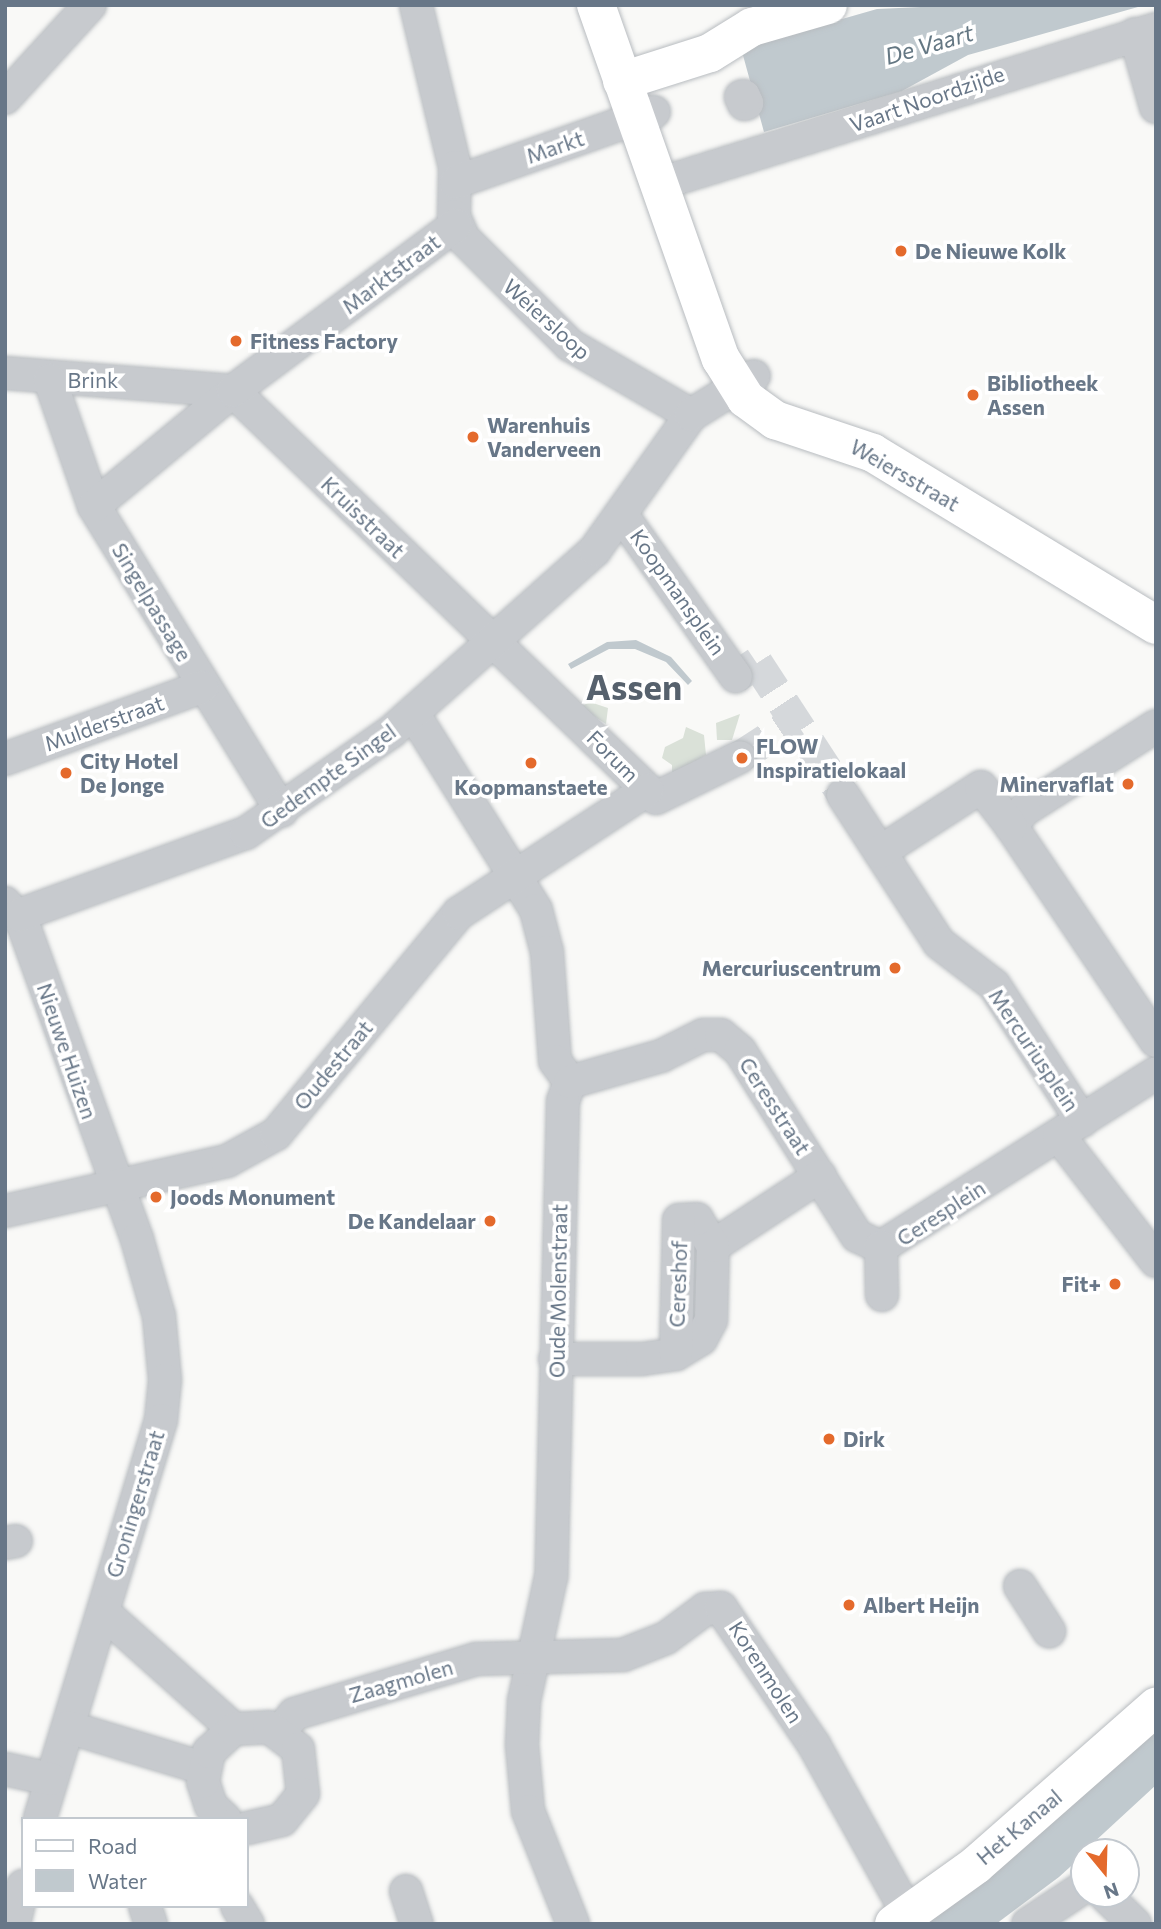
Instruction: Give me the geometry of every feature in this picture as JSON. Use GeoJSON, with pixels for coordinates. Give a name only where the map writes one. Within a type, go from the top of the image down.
{"type":"FeatureCollection","features":[{"type":"Feature","properties":{"kind":"main road"},"geometry":{"type":"LineString","coordinates":[[596,5],[627,67]]}},
{"type":"Feature","properties":{"kind":"main road"},"geometry":{"type":"LineString","coordinates":[[613,5],[627,67]]}},
{"type":"Feature","properties":{"kind":"main road"},"geometry":{"type":"LineString","coordinates":[[627,67],[736,23],[752,27],[828,5]]}},
{"type":"Feature","properties":{"kind":"main road","name":"Weiersstraat"},"geometry":{"type":"LineString","coordinates":[[627,67],[636,119],[669,180],[745,382],[775,421],[873,453],[1156,625]]}},
{"type":"Feature","properties":{"kind":"main road","name":"Weiersstraat"},"geometry":{"type":"LineString","coordinates":[[745,382],[785,400],[872,427],[1156,597]]}},
{"type":"Feature","properties":{"kind":"main road","name":"Het Kanaal"},"geometry":{"type":"LineString","coordinates":[[901,1919],[975,1865],[1150,1709]]}},
{"type":"Feature","properties":{"kind":"street"},"geometry":{"type":"LineString","coordinates":[[5,98],[90,5]]}},
{"type":"Feature","properties":{"kind":"street"},"geometry":{"type":"LineString","coordinates":[[416,5],[456,182],[456,225]]}},
{"type":"Feature","properties":{"kind":"street"},"geometry":{"type":"LineString","coordinates":[[1145,32],[1156,107]]}},
{"type":"Feature","properties":{"kind":"street","name":"Vaart Noordzijde"},"geometry":{"type":"LineString","coordinates":[[669,180],[1145,32]]}},
{"type":"Feature","properties":{"kind":"street","name":"Markt"},"geometry":{"type":"LineString","coordinates":[[456,182],[636,119]]}},
{"type":"Feature","properties":{"kind":"street","name":"Marktstraat"},"geometry":{"type":"LineString","coordinates":[[94,506],[233,391],[456,225]]}},
{"type":"Feature","properties":{"kind":"street","name":"Weiersloop"},"geometry":{"type":"LineString","coordinates":[[456,225],[570,345],[691,415]]}},
{"type":"Feature","properties":{"kind":"street","name":"Brink"},"geometry":{"type":"LineString","coordinates":[[5,373],[50,380],[180,384],[233,391]]}},
{"type":"Feature","properties":{"kind":"street","name":"Singelpassage"},"geometry":{"type":"LineString","coordinates":[[50,380],[94,506],[202,687],[282,811]]}},
{"type":"Feature","properties":{"kind":"street"},"geometry":{"type":"LineString","coordinates":[[624,518],[691,415],[745,382]]}},
{"type":"Feature","properties":{"kind":"street","name":"Kruisstraat"},"geometry":{"type":"LineString","coordinates":[[233,391],[495,639]]}},
{"type":"Feature","properties":{"kind":"street","name":"Koopmansplein"},"geometry":{"type":"LineString","coordinates":[[495,639],[561,586],[624,518],[736,677]]}},
{"type":"Feature","properties":{"kind":"street","name":"Gedempte Singel"},"geometry":{"type":"LineString","coordinates":[[12,909],[246,833],[282,811],[413,713],[495,639]]}},
{"type":"Feature","properties":{"kind":"street","name":"Forum"},"geometry":{"type":"LineString","coordinates":[[495,639],[646,790],[511,877]]}},
{"type":"Feature","properties":{"kind":"street","name":"Mulderstraat"},"geometry":{"type":"LineString","coordinates":[[5,759],[202,687]]}},
{"type":"Feature","properties":{"kind":"street"},"geometry":{"type":"LineString","coordinates":[[413,713],[511,877],[536,909],[547,952],[555,1061],[570,1082]]}},
{"type":"Feature","properties":{"kind":"street"},"geometry":{"type":"LineString","coordinates":[[1011,826],[1015,816],[1156,726]]}},
{"type":"Feature","properties":{"kind":"street"},"geometry":{"type":"LineString","coordinates":[[646,790],[667,796],[740,757]]}},
{"type":"Feature","properties":{"kind":"street"},"geometry":{"type":"LineString","coordinates":[[880,852],[981,786],[1129,997],[1156,1041]]}},
{"type":"Feature","properties":{"kind":"street","name":"Mercuriusplein"},"geometry":{"type":"LineString","coordinates":[[844,795],[939,943],[994,985],[1070,1128],[1156,1261]]}},
{"type":"Feature","properties":{"kind":"street","name":"Oudestraat"},"geometry":{"type":"LineString","coordinates":[[5,1211],[227,1161],[276,1134],[459,913],[511,877]]}},
{"type":"Feature","properties":{"kind":"street","name":"Nieuwe Huizen"},"geometry":{"type":"LineString","coordinates":[[12,909],[115,1187]]}},
{"type":"Feature","properties":{"kind":"street","name":"Ceresstraat"},"geometry":{"type":"LineString","coordinates":[[570,1082],[661,1056],[703,1035],[721,1035],[740,1051],[820,1176]]}},
{"type":"Feature","properties":{"kind":"street","name":"Ceresplein"},"geometry":{"type":"LineString","coordinates":[[820,1176],[857,1236],[881,1247],[1156,1073]]}},
{"type":"Feature","properties":{"kind":"street","name":"Oude Molenstraat"},"geometry":{"type":"LineString","coordinates":[[570,1082],[563,1101],[551,1577],[532,1657],[522,1745],[528,1811],[575,1916]]}},
{"type":"Feature","properties":{"kind":"street","name":"Cereshof"},"geometry":{"type":"LineString","coordinates":[[713,1246],[820,1176]]}},
{"type":"Feature","properties":{"kind":"street","name":"Groningerstraat"},"geometry":{"type":"LineString","coordinates":[[41,1817],[161,1420],[165,1380],[154,1296],[115,1187]]}},
{"type":"Feature","properties":{"kind":"street","name":"Cereshof"},"geometry":{"type":"LineString","coordinates":[[555,1359],[676,1354],[708,1331],[713,1246],[697,1219],[679,1220],[676,1354]]}},
{"type":"Feature","properties":{"kind":"street"},"geometry":{"type":"LineString","coordinates":[[881,1247],[882,1295]]}},
{"type":"Feature","properties":{"kind":"street"},"geometry":{"type":"LineString","coordinates":[[1020,1587],[1049,1631]]}},
{"type":"Feature","properties":{"kind":"street","name":"Korenmolen"},"geometry":{"type":"LineString","coordinates":[[532,1657],[624,1655],[666,1638],[705,1609],[721,1608],[814,1745],[901,1919]]}},
{"type":"Feature","properties":{"kind":"street"},"geometry":{"type":"LineString","coordinates":[[103,1612],[234,1729]]}},
{"type":"Feature","properties":{"kind":"street","name":"Zaagmolen"},"geometry":{"type":"LineString","coordinates":[[281,1732],[294,1714],[365,1690],[476,1659],[532,1657]]}},
{"type":"Feature","properties":{"kind":"street"},"geometry":{"type":"LineString","coordinates":[[219,1817],[206,1797],[203,1768],[220,1738],[234,1729],[260,1725],[281,1732],[303,1761],[303,1794],[282,1820],[248,1828]]}},
{"type":"Feature","properties":{"kind":"street"},"geometry":{"type":"LineString","coordinates":[[68,1727],[203,1768]]}},
{"type":"Feature","properties":{"kind":"street"},"geometry":{"type":"LineString","coordinates":[[5,1769],[51,1779]]}},
{"type":"Feature","properties":{"kind":"street"},"geometry":{"type":"LineString","coordinates":[[406,1891],[417,1924]]}},
{"type":"Feature","properties":{"kind":"street"},"geometry":{"type":"LineString","coordinates":[[14,1924],[21,1894]]}},
{"type":"Feature","properties":{"kind":"street"},"geometry":{"type":"LineString","coordinates":[[1028,1924],[1070,1897]]}},
{"type":"Feature","properties":{"kind":"street"},"geometry":{"type":"LineString","coordinates":[[238,1908],[248,1924]]}},
{"type":"Feature","properties":{"kind":"street"},"geometry":{"type":"LineString","coordinates":[[1118,1908],[1135,1924]]}},
{"type":"Feature","properties":{"kind":"shaded area"},"geometry":{"type":"Polygon","coordinates":[[[590,702],[608,708],[606,724],[580,707],[590,702]]]}},
{"type":"Feature","properties":{"kind":"shaded area"},"geometry":{"type":"Polygon","coordinates":[[[740,714],[732,740],[717,740],[716,723],[740,714]]]}},
{"type":"Feature","properties":{"kind":"shaded area"},"geometry":{"type":"Polygon","coordinates":[[[686,727],[704,735],[706,755],[672,775],[672,765],[662,758],[665,747],[683,738],[686,727]]]}},
{"type":"Feature","properties":{"kind":"water","name":"De Vaart"},"geometry":{"type":"Polygon","coordinates":[[[964,5],[1145,5],[968,55],[902,91],[764,132],[741,48],[877,9],[964,5]]]}},
{"type":"Feature","properties":{"kind":"water"},"geometry":{"type":"Polygon","coordinates":[[[636,640],[671,657],[692,681],[688,685],[666,662],[635,649],[609,649],[571,669],[568,664],[607,642],[636,640]]]}},
{"type":"Feature","properties":{"kind":"water"},"geometry":{"type":"Polygon","coordinates":[[[1156,1727],[1156,1789],[1102,1838],[1070,1838],[1070,1867],[1059,1877],[996,1924],[920,1924],[1156,1727]]]}},
{"type":"Feature","properties":{"kind":"pier"},"geometry":{"type":"Polygon","coordinates":[[[1156,1785],[1156,1794],[1107,1838],[1099,1838],[1156,1785]]]}},
{"type":"Feature","properties":{"kind":"tunnel"},"geometry":{"type":"LineString","coordinates":[[736,677],[757,663],[843,795]]}},
{"type":"Feature","properties":{"kind":"tunnel"},"geometry":{"type":"LineString","coordinates":[[740,757],[795,721]]}},
{"type":"Feature","properties":{"kind":"place","name":"De Nieuwe Kolk"},"geometry":{"type":"Point","coordinates":[901,251]}},
{"type":"Feature","properties":{"kind":"place","name":"Fitness Factory"},"geometry":{"type":"Point","coordinates":[236,341]}},
{"type":"Feature","properties":{"kind":"place","name":"Bibliotheek Assen"},"geometry":{"type":"Point","coordinates":[973,395]}},
{"type":"Feature","properties":{"kind":"place","name":"Warenhuis Vanderveen"},"geometry":{"type":"Point","coordinates":[473,437]}},
{"type":"Feature","properties":{"kind":"place","name":"FLOW Inspiratielokaal"},"geometry":{"type":"Point","coordinates":[742,758]}},
{"type":"Feature","properties":{"kind":"place","name":"Koopmanstaete"},"geometry":{"type":"Point","coordinates":[531,763]}},
{"type":"Feature","properties":{"kind":"place","name":"City Hotel De Jonge"},"geometry":{"type":"Point","coordinates":[66,773]}},
{"type":"Feature","properties":{"kind":"place","name":"Minervaflat"},"geometry":{"type":"Point","coordinates":[1128,784]}},
{"type":"Feature","properties":{"kind":"place","name":"Mercuriuscentrum"},"geometry":{"type":"Point","coordinates":[895,968]}},
{"type":"Feature","properties":{"kind":"place","name":"Joods Monument"},"geometry":{"type":"Point","coordinates":[156,1197]}},
{"type":"Feature","properties":{"kind":"place","name":"De Kandelaar"},"geometry":{"type":"Point","coordinates":[490,1221]}},
{"type":"Feature","properties":{"kind":"place","name":"Fit+"},"geometry":{"type":"Point","coordinates":[1115,1284]}},
{"type":"Feature","properties":{"kind":"place","name":"Dirk"},"geometry":{"type":"Point","coordinates":[829,1439]}},
{"type":"Feature","properties":{"kind":"place","name":"Albert Heijn"},"geometry":{"type":"Point","coordinates":[849,1605]}},
{"type":"Feature","properties":{"kind":"district","name":"Assen"},"geometry":{"type":"Point","coordinates":[634,686]}}]}
